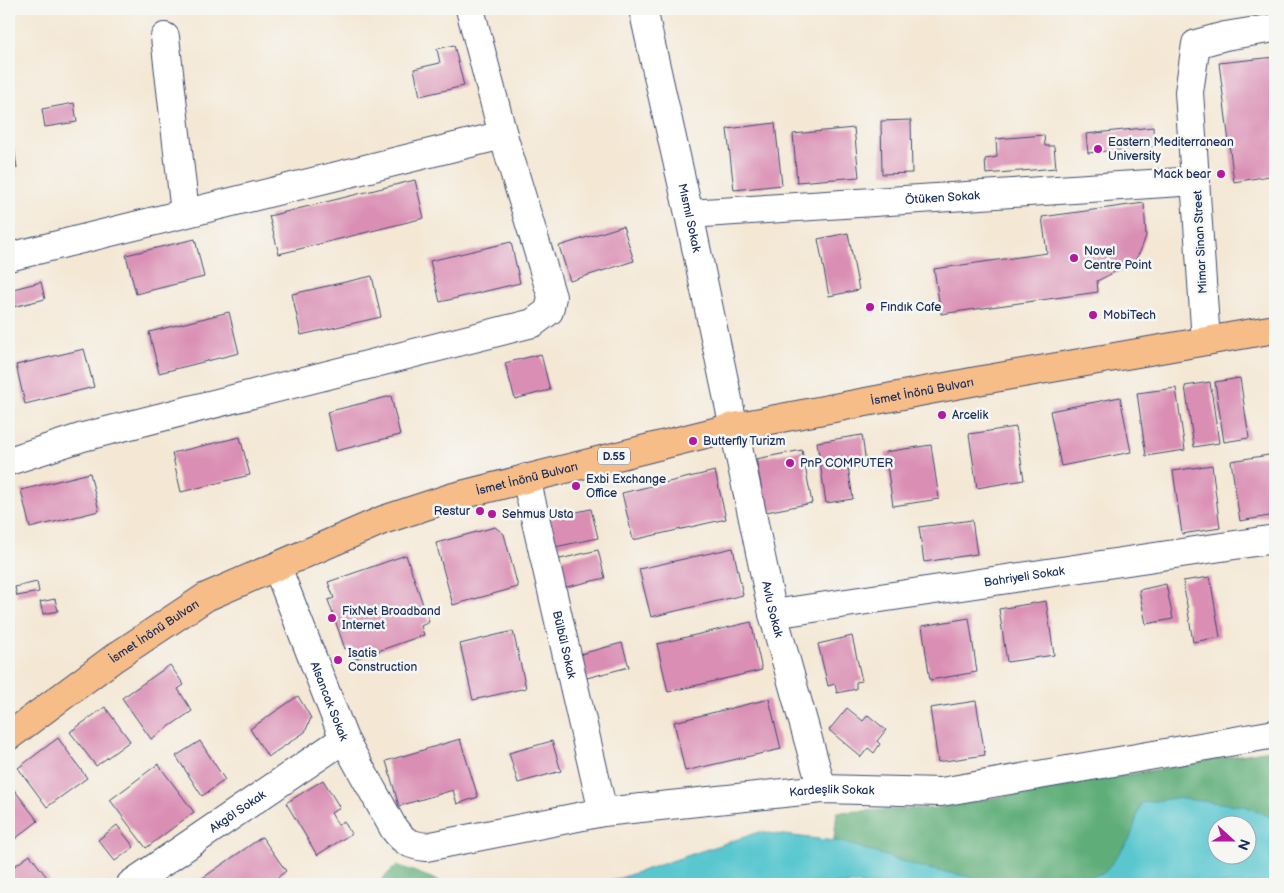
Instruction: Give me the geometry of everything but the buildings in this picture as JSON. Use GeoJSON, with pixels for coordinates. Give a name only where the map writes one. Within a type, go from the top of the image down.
{"type":"FeatureCollection","features":[{"type":"Feature","properties":{"kind":"main road","name":"İsmet İnönü Bulvarı"},"geometry":{"type":"LineString","coordinates":[[9,736],[114,658],[206,597],[383,520],[453,497],[734,427],[1275,329]]}},
{"type":"Feature","properties":{"kind":"street"},"geometry":{"type":"LineString","coordinates":[[9,460],[83,438],[534,323],[549,311],[552,297],[503,135],[470,9]]}},
{"type":"Feature","properties":{"kind":"street","name":"Mısmıl Sokak"},"geometry":{"type":"LineString","coordinates":[[643,9],[734,427]]}},
{"type":"Feature","properties":{"kind":"street","name":"Mimar Sinan Street"},"geometry":{"type":"LineString","coordinates":[[1206,341],[1189,92],[1196,44],[1225,36],[1262,22]]}},
{"type":"Feature","properties":{"kind":"street"},"geometry":{"type":"LineString","coordinates":[[165,37],[185,213]]}},
{"type":"Feature","properties":{"kind":"street"},"geometry":{"type":"LineString","coordinates":[[9,256],[503,135]]}},
{"type":"Feature","properties":{"kind":"street","name":"Ötüken Sokak"},"geometry":{"type":"LineString","coordinates":[[689,214],[1196,180]]}},
{"type":"Feature","properties":{"kind":"street","name":"Avlu Sokak"},"geometry":{"type":"LineString","coordinates":[[734,427],[773,614],[822,789]]}},
{"type":"Feature","properties":{"kind":"street","name":"Bülbül Sokak"},"geometry":{"type":"LineString","coordinates":[[526,478],[603,812]]}},
{"type":"Feature","properties":{"kind":"street","name":"Bahriyeli Sokak"},"geometry":{"type":"LineString","coordinates":[[773,614],[1275,538]]}},
{"type":"Feature","properties":{"kind":"street","name":"Alsancak Sokak"},"geometry":{"type":"LineString","coordinates":[[277,567],[344,739],[394,829]]}},
{"type":"Feature","properties":{"kind":"street","name":"Kardeşlik Sokak"},"geometry":{"type":"LineString","coordinates":[[394,829],[401,839],[412,846],[426,847],[603,812],[822,789],[941,792],[1275,734]]}},
{"type":"Feature","properties":{"kind":"street","name":"Akgöl Sokak"},"geometry":{"type":"LineString","coordinates":[[131,884],[344,739]]}},
{"type":"Feature","properties":{"kind":"green space"},"geometry":{"type":"Polygon","coordinates":[[[1275,749],[1275,884],[1256,866],[1256,816],[1206,816],[1206,832],[1117,884],[709,884],[831,866],[837,812],[935,808],[1275,749]]]}},
{"type":"Feature","properties":{"kind":"green space"},"geometry":{"type":"Polygon","coordinates":[[[397,865],[447,884],[377,884],[397,865]]]}},
{"type":"Feature","properties":{"kind":"water"},"geometry":{"type":"Polygon","coordinates":[[[1175,798],[1245,806],[1275,819],[1275,884],[1007,884],[1072,883],[1105,872],[1130,839],[1141,803],[1175,798]]]}},
{"type":"Feature","properties":{"kind":"water"},"geometry":{"type":"Polygon","coordinates":[[[759,832],[843,842],[919,867],[1007,884],[602,884],[759,832]]]}},
{"type":"Feature","properties":{"kind":"place","name":"Eastern Mediterranean University"},"geometry":{"type":"Point","coordinates":[1098,149]}},
{"type":"Feature","properties":{"kind":"place","name":"Mack bear"},"geometry":{"type":"Point","coordinates":[1221,174]}},
{"type":"Feature","properties":{"kind":"place","name":"Novel Centre Point"},"geometry":{"type":"Point","coordinates":[1074,258]}},
{"type":"Feature","properties":{"kind":"place","name":"Fındık Cafe"},"geometry":{"type":"Point","coordinates":[870,307]}},
{"type":"Feature","properties":{"kind":"place","name":"MobiTech"},"geometry":{"type":"Point","coordinates":[1093,315]}},
{"type":"Feature","properties":{"kind":"place","name":"Arcelik"},"geometry":{"type":"Point","coordinates":[942,415]}},
{"type":"Feature","properties":{"kind":"place","name":"Butterfly Turizm"},"geometry":{"type":"Point","coordinates":[693,441]}},
{"type":"Feature","properties":{"kind":"place","name":"PnP COMPUTER"},"geometry":{"type":"Point","coordinates":[790,463]}},
{"type":"Feature","properties":{"kind":"place","name":"Exbi Exchange Office"},"geometry":{"type":"Point","coordinates":[576,486]}},
{"type":"Feature","properties":{"kind":"place","name":"Restur"},"geometry":{"type":"Point","coordinates":[480,511]}},
{"type":"Feature","properties":{"kind":"place","name":"Sehmus Usta"},"geometry":{"type":"Point","coordinates":[492,514]}},
{"type":"Feature","properties":{"kind":"place","name":"FixNet Broadband Internet"},"geometry":{"type":"Point","coordinates":[332,618]}},
{"type":"Feature","properties":{"kind":"place","name":"Isatis Construction"},"geometry":{"type":"Point","coordinates":[338,660]}}]}
